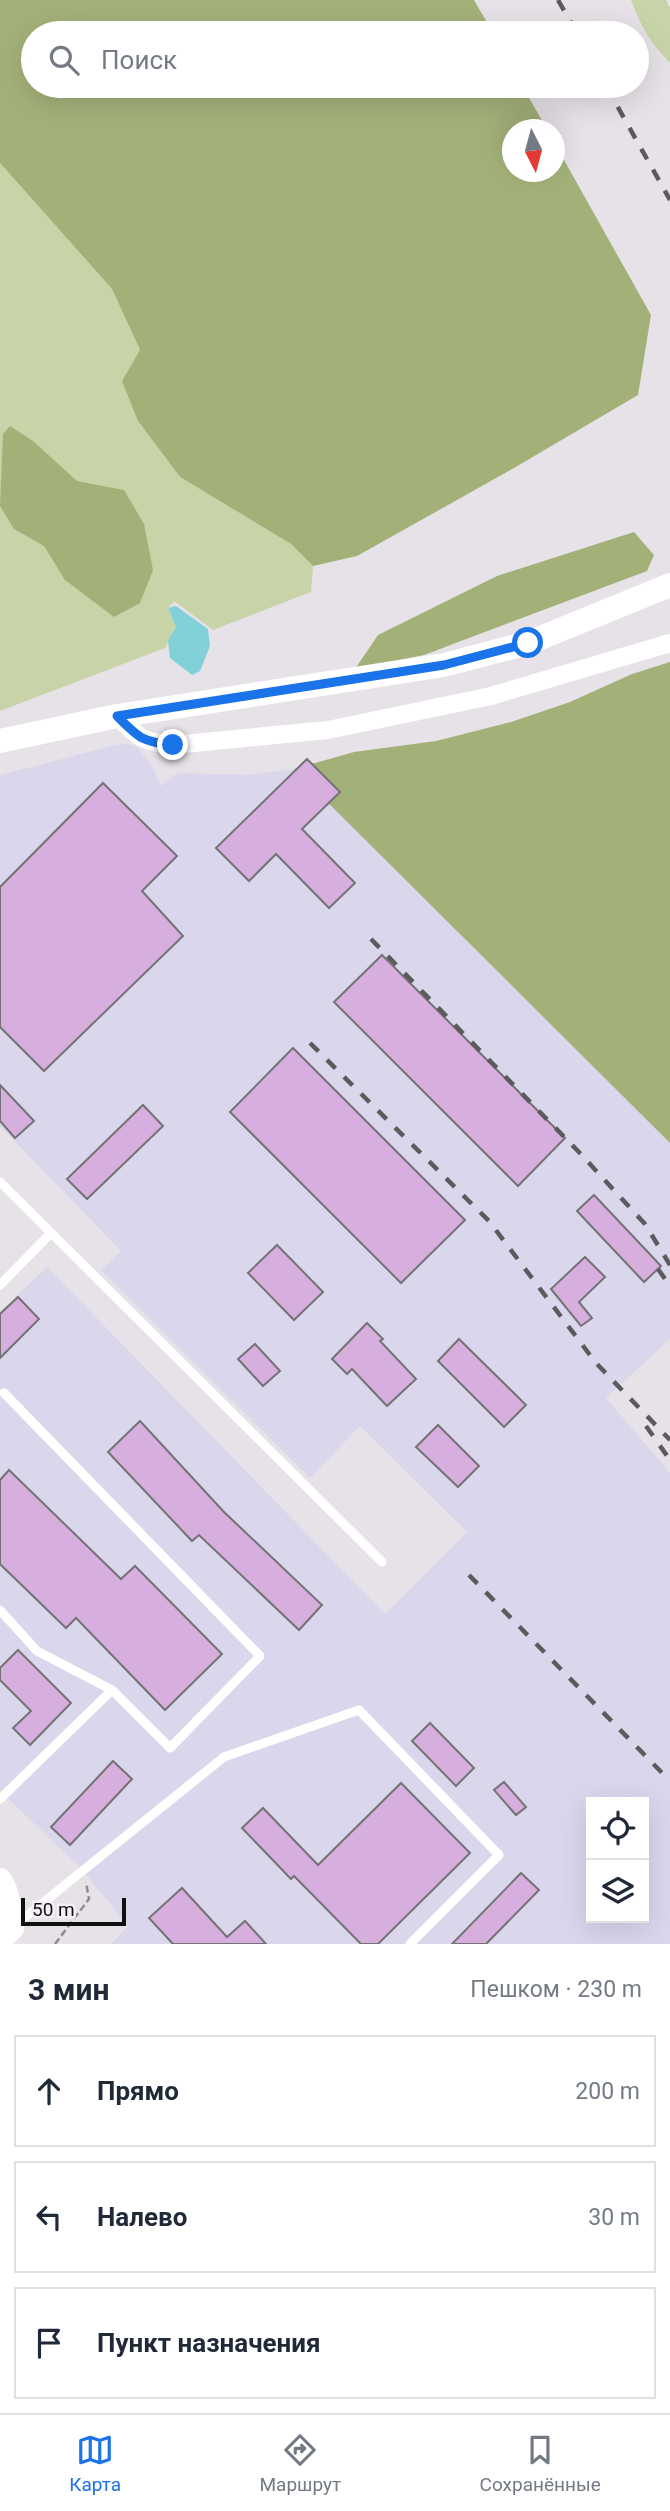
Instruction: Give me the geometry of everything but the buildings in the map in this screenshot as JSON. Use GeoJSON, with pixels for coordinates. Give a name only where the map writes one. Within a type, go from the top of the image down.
{"type":"FeatureCollection","features":[{"type":"Feature","properties":{"kind":"street"},"geometry":{"type":"LineString","coordinates":[[0,741],[117,716],[444,665],[528,643],[628,604],[670,584]]}},
{"type":"Feature","properties":{"kind":"street"},"geometry":{"type":"LineString","coordinates":[[117,716],[138,737],[152,743],[173,745],[328,730],[491,696],[670,643]]}},
{"type":"Feature","properties":{"kind":"street"},"geometry":{"type":"LineString","coordinates":[[0,1880],[10,1909],[6,1934]]}},
{"type":"Feature","properties":{"kind":"lane"},"geometry":{"type":"LineString","coordinates":[[0,1182],[382,1562]]}},
{"type":"Feature","properties":{"kind":"lane"},"geometry":{"type":"LineString","coordinates":[[0,1285],[50,1234]]}},
{"type":"Feature","properties":{"kind":"lane"},"geometry":{"type":"LineString","coordinates":[[0,1610],[37,1651],[112,1690],[170,1748],[260,1656],[4,1393]]}},
{"type":"Feature","properties":{"kind":"lane"},"geometry":{"type":"LineString","coordinates":[[0,1799],[112,1690]]}},
{"type":"Feature","properties":{"kind":"lane"},"geometry":{"type":"LineString","coordinates":[[6,1934],[224,1757],[359,1710],[499,1855],[410,1944]]}},
{"type":"Feature","properties":{"kind":"path"},"geometry":{"type":"LineString","coordinates":[[55,1944],[89,1899],[83,1871]]}},
{"type":"Feature","properties":{"kind":"shaded area"},"geometry":{"type":"Polygon","coordinates":[[[126,744],[136,746],[152,766],[161,786],[177,773],[249,775],[294,769],[670,1143],[670,1339],[606,1398],[670,1473],[670,1944],[111,1944],[128,1926],[81,1868],[0,1791],[0,1312],[47,1267],[385,1614],[467,1532],[360,1426],[310,1478],[101,1270],[121,1251],[0,1126],[0,775],[126,744]]]}},
{"type":"Feature","properties":{"kind":"green space"},"geometry":{"type":"Polygon","coordinates":[[[0,0],[474,0],[486,21],[21,21],[21,98],[529,98],[541,119],[502,119],[502,182],[565,182],[565,162],[651,315],[638,395],[357,556],[313,566],[291,544],[180,477],[138,421],[122,381],[140,350],[112,289],[0,163],[0,0]]]}},
{"type":"Feature","properties":{"kind":"green space"},"geometry":{"type":"Polygon","coordinates":[[[631,0],[666,0],[670,8],[670,63],[649,37],[649,21],[640,21],[631,0]]]}},
{"type":"Feature","properties":{"kind":"green space"},"geometry":{"type":"Polygon","coordinates":[[[0,163],[112,289],[140,350],[138,421],[180,477],[291,544],[313,566],[311,592],[213,630],[174,601],[168,608],[176,627],[165,648],[0,711],[0,163]]]}},
{"type":"Feature","properties":{"kind":"green space"},"geometry":{"type":"Polygon","coordinates":[[[10,426],[33,441],[77,481],[124,490],[144,524],[153,570],[140,603],[114,617],[65,580],[44,546],[14,529],[0,506],[3,434],[10,426]]]}},
{"type":"Feature","properties":{"kind":"green space"},"geometry":{"type":"Polygon","coordinates":[[[634,532],[654,555],[647,571],[424,655],[355,669],[378,635],[497,576],[634,532]]]}},
{"type":"Feature","properties":{"kind":"green space"},"geometry":{"type":"Polygon","coordinates":[[[670,662],[670,1143],[294,769],[354,752],[436,741],[511,722],[570,702],[632,674],[670,662]]]}},
{"type":"Feature","properties":{"kind":"water"},"geometry":{"type":"Polygon","coordinates":[[[176,606],[208,629],[210,646],[200,671],[192,675],[170,658],[168,641],[176,627],[168,608],[176,606]]]}},
{"type":"Feature","properties":{"kind":"railway"},"geometry":{"type":"LineString","coordinates":[[558,0],[570,21]]}},
{"type":"Feature","properties":{"kind":"railway"},"geometry":{"type":"LineString","coordinates":[[613,98],[670,200]]}},
{"type":"Feature","properties":{"kind":"railway"},"geometry":{"type":"LineString","coordinates":[[371,939],[577,1150],[645,1224],[670,1265]]}},
{"type":"Feature","properties":{"kind":"railway"},"geometry":{"type":"LineString","coordinates":[[310,1043],[489,1221],[596,1363],[670,1440]]}},
{"type":"Feature","properties":{"kind":"railway"},"geometry":{"type":"LineString","coordinates":[[658,1269],[670,1286]]}},
{"type":"Feature","properties":{"kind":"railway"},"geometry":{"type":"LineString","coordinates":[[646,1426],[670,1460]]}},
{"type":"Feature","properties":{"kind":"railway"},"geometry":{"type":"LineString","coordinates":[[469,1575],[670,1781]]}},
{"type":"Feature","properties":{"kind":"route"},"geometry":{"type":"LineString","coordinates":[[173,745],[152,743],[138,737],[117,716],[444,665],[528,643]]}}]}
